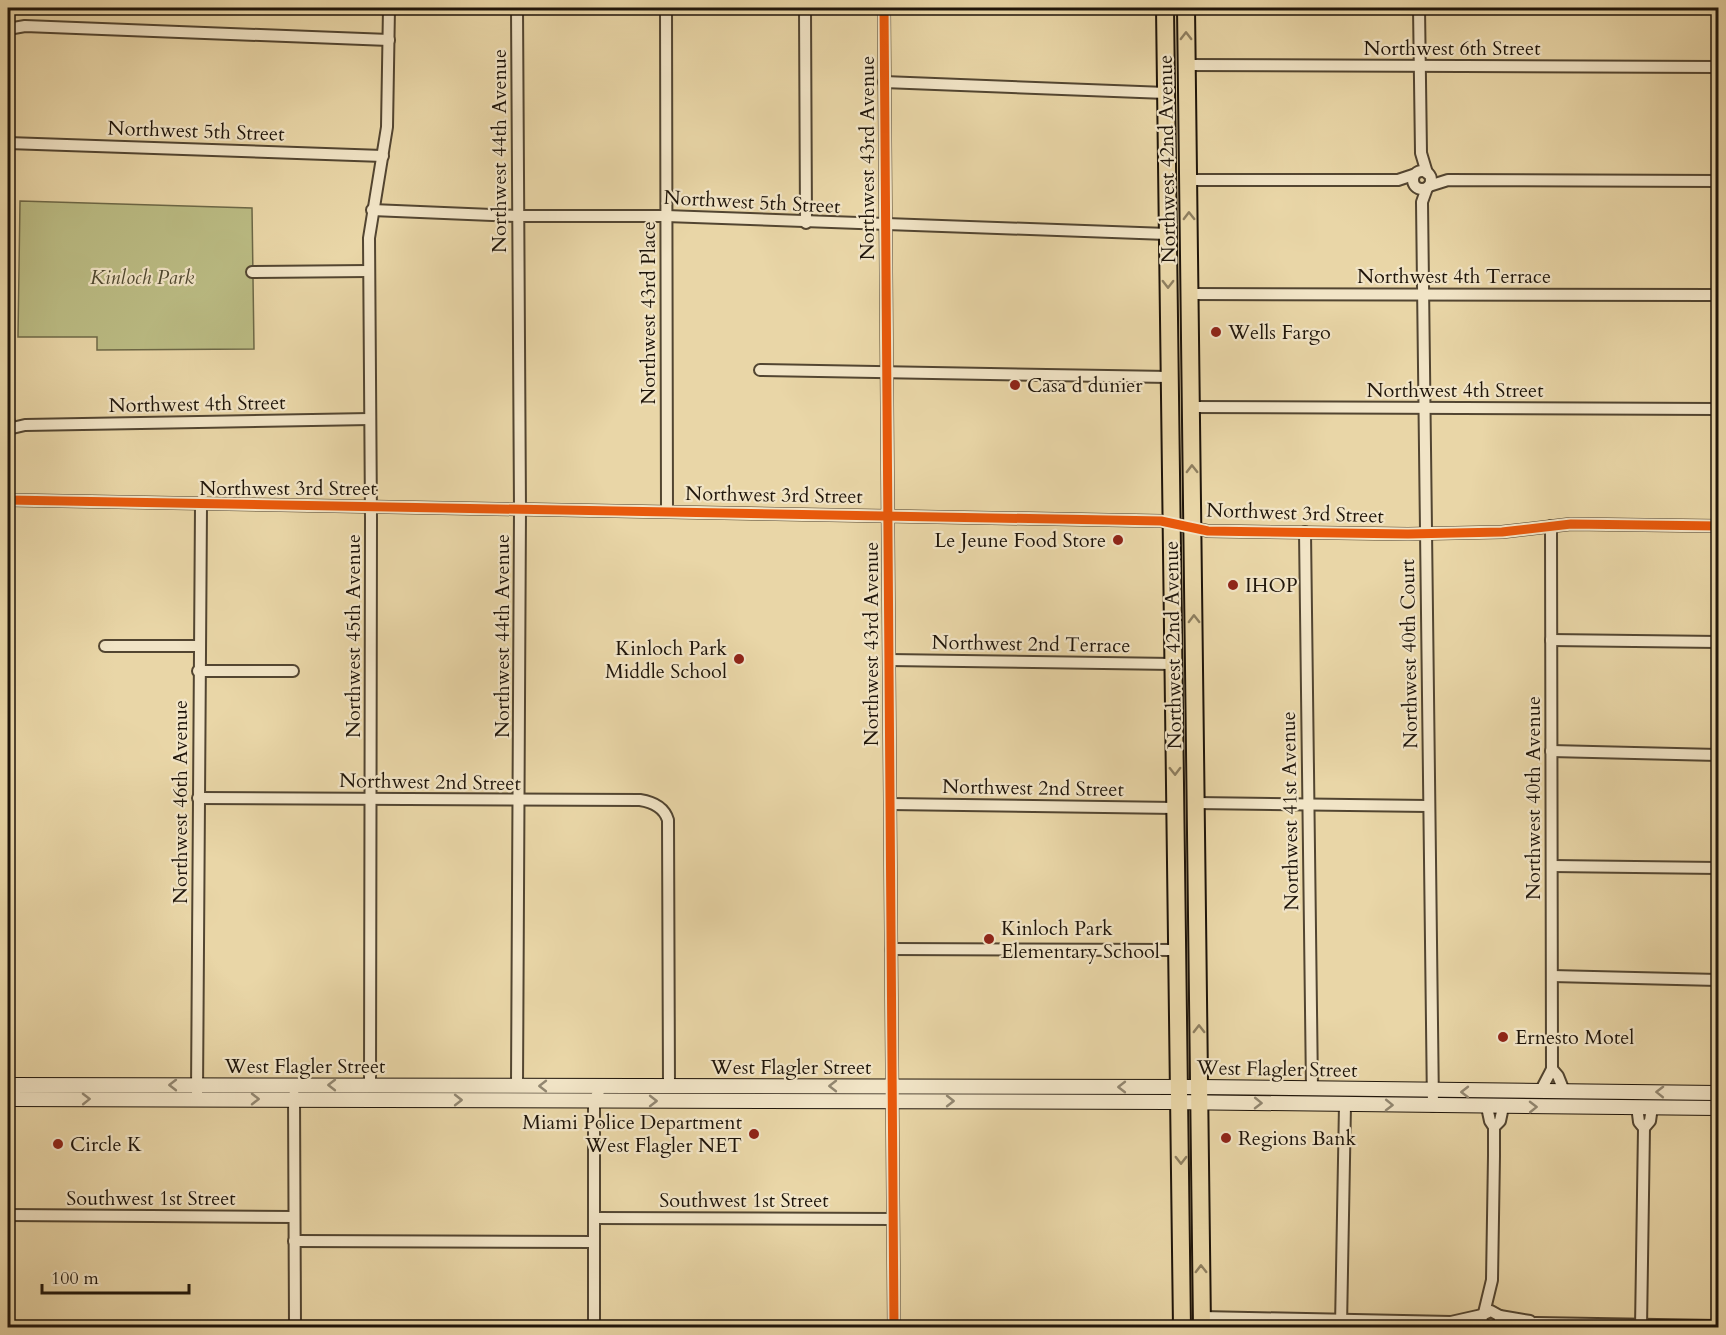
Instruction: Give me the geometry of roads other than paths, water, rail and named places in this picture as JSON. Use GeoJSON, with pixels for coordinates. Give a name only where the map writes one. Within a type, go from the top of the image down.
{"type":"FeatureCollection","features":[{"type":"Feature","properties":{"kind":"main road","name":"Northwest 42nd Avenue"},"geometry":{"type":"LineString","coordinates":[[1165,8],[1181,1281],[1192,1323]]}},
{"type":"Feature","properties":{"kind":"main road","name":"Northwest 42nd Avenue"},"geometry":{"type":"LineString","coordinates":[[1186,8],[1199,1095],[1192,1323]]}},
{"type":"Feature","properties":{"kind":"main road"},"geometry":{"type":"LineString","coordinates":[[1166,142],[1176,167],[1188,180]]}},
{"type":"Feature","properties":{"kind":"main road"},"geometry":{"type":"LineString","coordinates":[[1167,234],[1181,247],[1189,274]]}},
{"type":"Feature","properties":{"kind":"main road"},"geometry":{"type":"LineString","coordinates":[[1175,808],[1188,819],[1197,838]]}},
{"type":"Feature","properties":{"kind":"main road","name":"West Flagler Street"},"geometry":{"type":"LineString","coordinates":[[8,1085],[495,1100],[892,1101],[1199,1095],[1312,1089],[1433,1099],[1487,1107],[1719,1108]]}},
{"type":"Feature","properties":{"kind":"main road","name":"West Flagler Street"},"geometry":{"type":"LineString","coordinates":[[294,1093],[370,1085],[891,1086],[1180,1095]]}},
{"type":"Feature","properties":{"kind":"main road"},"geometry":{"type":"LineString","coordinates":[[495,1100],[517,1086]]}},
{"type":"Feature","properties":{"kind":"main road","name":"West Flagler Street"},"geometry":{"type":"LineString","coordinates":[[1199,1095],[1345,1105],[1564,1091],[1719,1093]]}},
{"type":"Feature","properties":{"kind":"main road","name":"West Flagler Street"},"geometry":{"type":"LineString","coordinates":[[8,1099],[197,1092]]}},
{"type":"Feature","properties":{"kind":"street","name":"Northwest 45th Avenue"},"geometry":{"type":"LineString","coordinates":[[370,1085],[369,271],[372,210],[387,127],[389,8]]}},
{"type":"Feature","properties":{"kind":"street","name":"Northwest 44th Avenue"},"geometry":{"type":"LineString","coordinates":[[517,8],[520,509],[517,1086]]}},
{"type":"Feature","properties":{"kind":"street","name":"Northwest 43rd Place"},"geometry":{"type":"LineString","coordinates":[[666,8],[667,511]]}},
{"type":"Feature","properties":{"kind":"street"},"geometry":{"type":"LineString","coordinates":[[805,8],[807,223]]}},
{"type":"Feature","properties":{"kind":"street","name":"Northwest 43rd Avenue"},"geometry":{"type":"LineString","coordinates":[[884,8],[894,1328]]}},
{"type":"Feature","properties":{"kind":"street","name":"Northwest 40th Court"},"geometry":{"type":"LineString","coordinates":[[1419,8],[1433,1099]]}},
{"type":"Feature","properties":{"kind":"street"},"geometry":{"type":"LineString","coordinates":[[8,28],[25,26],[389,40]]}},
{"type":"Feature","properties":{"kind":"street","name":"Northwest 6th Street"},"geometry":{"type":"LineString","coordinates":[[1186,65],[1719,67]]}},
{"type":"Feature","properties":{"kind":"street"},"geometry":{"type":"LineString","coordinates":[[884,82],[1166,93]]}},
{"type":"Feature","properties":{"kind":"street","name":"Northwest 5th Street"},"geometry":{"type":"LineString","coordinates":[[8,143],[383,156]]}},
{"type":"Feature","properties":{"kind":"street"},"geometry":{"type":"LineString","coordinates":[[1188,180],[1719,181]]}},
{"type":"Feature","properties":{"kind":"street","name":"Northwest 5th Street"},"geometry":{"type":"LineString","coordinates":[[372,210],[517,216],[666,216],[885,226],[1167,234]]}},
{"type":"Feature","properties":{"kind":"street"},"geometry":{"type":"LineString","coordinates":[[252,272],[369,271]]}},
{"type":"Feature","properties":{"kind":"street","name":"Northwest 4th Terrace"},"geometry":{"type":"LineString","coordinates":[[1190,294],[1719,295]]}},
{"type":"Feature","properties":{"kind":"street"},"geometry":{"type":"LineString","coordinates":[[760,370],[1169,377]]}},
{"type":"Feature","properties":{"kind":"street","name":"Northwest 4th Street"},"geometry":{"type":"LineString","coordinates":[[1191,407],[1719,409]]}},
{"type":"Feature","properties":{"kind":"street","name":"Northwest 4th Street"},"geometry":{"type":"LineString","coordinates":[[8,430],[25,425],[370,419]]}},
{"type":"Feature","properties":{"kind":"street"},"geometry":{"type":"LineString","coordinates":[[8,420],[8,430]]}},
{"type":"Feature","properties":{"kind":"street","name":"Northwest 4th Street"},"geometry":{"type":"LineString","coordinates":[[8,420],[25,425]]}},
{"type":"Feature","properties":{"kind":"street","name":"Northwest 3rd Street"},"geometry":{"type":"LineString","coordinates":[[8,500],[201,506],[317,505],[667,511],[1172,523],[1208,531],[1426,533],[1495,532],[1551,526],[1719,526]]}},
{"type":"Feature","properties":{"kind":"street","name":"Northwest 46th Avenue"},"geometry":{"type":"LineString","coordinates":[[197,1092],[198,670],[201,506]]}},
{"type":"Feature","properties":{"kind":"street","name":"Northwest 40th Avenue"},"geometry":{"type":"LineString","coordinates":[[1540,1092],[1552,1070],[1551,526]]}},
{"type":"Feature","properties":{"kind":"street","name":"Northwest 41st Avenue"},"geometry":{"type":"LineString","coordinates":[[1305,532],[1312,1089]]}},
{"type":"Feature","properties":{"kind":"street"},"geometry":{"type":"LineString","coordinates":[[1551,640],[1719,642]]}},
{"type":"Feature","properties":{"kind":"street"},"geometry":{"type":"LineString","coordinates":[[105,646],[199,646]]}},
{"type":"Feature","properties":{"kind":"street","name":"Northwest 2nd Terrace"},"geometry":{"type":"LineString","coordinates":[[889,660],[1173,664]]}},
{"type":"Feature","properties":{"kind":"street"},"geometry":{"type":"LineString","coordinates":[[198,670],[293,671]]}},
{"type":"Feature","properties":{"kind":"street"},"geometry":{"type":"LineString","coordinates":[[1551,751],[1719,755]]}},
{"type":"Feature","properties":{"kind":"street","name":"Northwest 2nd Street"},"geometry":{"type":"LineString","coordinates":[[198,798],[640,800],[661,808],[668,820],[669,1086]]}},
{"type":"Feature","properties":{"kind":"street"},"geometry":{"type":"LineString","coordinates":[[1196,803],[1428,806]]}},
{"type":"Feature","properties":{"kind":"street","name":"Northwest 2nd Street"},"geometry":{"type":"LineString","coordinates":[[890,804],[1175,808]]}},
{"type":"Feature","properties":{"kind":"street"},"geometry":{"type":"LineString","coordinates":[[1552,866],[1719,868]]}},
{"type":"Feature","properties":{"kind":"street"},"geometry":{"type":"LineString","coordinates":[[891,949],[1177,950]]}},
{"type":"Feature","properties":{"kind":"street"},"geometry":{"type":"LineString","coordinates":[[1552,976],[1719,980]]}},
{"type":"Feature","properties":{"kind":"street","name":"Northwest 40th Avenue"},"geometry":{"type":"LineString","coordinates":[[1552,1070],[1558,1076],[1564,1091]]}},
{"type":"Feature","properties":{"kind":"street"},"geometry":{"type":"LineString","coordinates":[[594,1328],[594,1100],[602,1086]]}},
{"type":"Feature","properties":{"kind":"street"},"geometry":{"type":"LineString","coordinates":[[294,1093],[295,1328]]}},
{"type":"Feature","properties":{"kind":"street"},"geometry":{"type":"LineString","coordinates":[[1341,1324],[1345,1105]]}},
{"type":"Feature","properties":{"kind":"street"},"geometry":{"type":"LineString","coordinates":[[1637,1106],[1640,1122],[1644,1128],[1641,1326]]}},
{"type":"Feature","properties":{"kind":"street"},"geometry":{"type":"LineString","coordinates":[[1487,1107],[1494,1127],[1492,1280],[1500,1328]]}},
{"type":"Feature","properties":{"kind":"street"},"geometry":{"type":"LineString","coordinates":[[1494,1127],[1500,1121],[1503,1107]]}},
{"type":"Feature","properties":{"kind":"street"},"geometry":{"type":"LineString","coordinates":[[1644,1128],[1650,1121],[1652,1107]]}},
{"type":"Feature","properties":{"kind":"street","name":"Southwest 1st Street"},"geometry":{"type":"LineString","coordinates":[[8,1215],[294,1217]]}},
{"type":"Feature","properties":{"kind":"street","name":"Southwest 1st Street"},"geometry":{"type":"LineString","coordinates":[[594,1218],[893,1219]]}},
{"type":"Feature","properties":{"kind":"street"},"geometry":{"type":"LineString","coordinates":[[294,1241],[594,1242]]}},
{"type":"Feature","properties":{"kind":"street"},"geometry":{"type":"LineString","coordinates":[[1192,1323],[1451,1322],[1481,1328],[1480,1321],[1492,1280]]}},
{"type":"Feature","properties":{"kind":"street"},"geometry":{"type":"LineString","coordinates":[[1451,1322],[1491,1311],[1536,1323]]}},
{"type":"Feature","properties":{"kind":"street"},"geometry":{"type":"LineString","coordinates":[[1506,1328],[1536,1323],[1719,1326]]}},
{"type":"Feature","properties":{"kind":"street"},"geometry":{"type":"LineString","coordinates":[[8,1324],[18,1328]]}},
{"type":"Feature","properties":{"kind":"place","name":"Wells Fargo"},"geometry":{"type":"Point","coordinates":[1216,332]}},
{"type":"Feature","properties":{"kind":"place","name":"Casa d dunier"},"geometry":{"type":"Point","coordinates":[1015,385]}},
{"type":"Feature","properties":{"kind":"place","name":"Le Jeune Food Store"},"geometry":{"type":"Point","coordinates":[1118,540]}},
{"type":"Feature","properties":{"kind":"place","name":"IHOP"},"geometry":{"type":"Point","coordinates":[1233,585]}},
{"type":"Feature","properties":{"kind":"place","name":"Kinloch Park Middle School"},"geometry":{"type":"Point","coordinates":[739,659]}},
{"type":"Feature","properties":{"kind":"place","name":"Kinloch Park Elementary School"},"geometry":{"type":"Point","coordinates":[989,939]}},
{"type":"Feature","properties":{"kind":"place","name":"Ernesto Motel"},"geometry":{"type":"Point","coordinates":[1503,1037]}},
{"type":"Feature","properties":{"kind":"place","name":"Miami Police Department West Flagler NET"},"geometry":{"type":"Point","coordinates":[754,1134]}},
{"type":"Feature","properties":{"kind":"place","name":"Regions Bank"},"geometry":{"type":"Point","coordinates":[1226,1138]}},
{"type":"Feature","properties":{"kind":"place","name":"Circle K"},"geometry":{"type":"Point","coordinates":[58,1144]}},
{"type":"Feature","properties":{"kind":"park label","name":"Kinloch Park"},"geometry":{"type":"Point","coordinates":[142,277]}}]}
